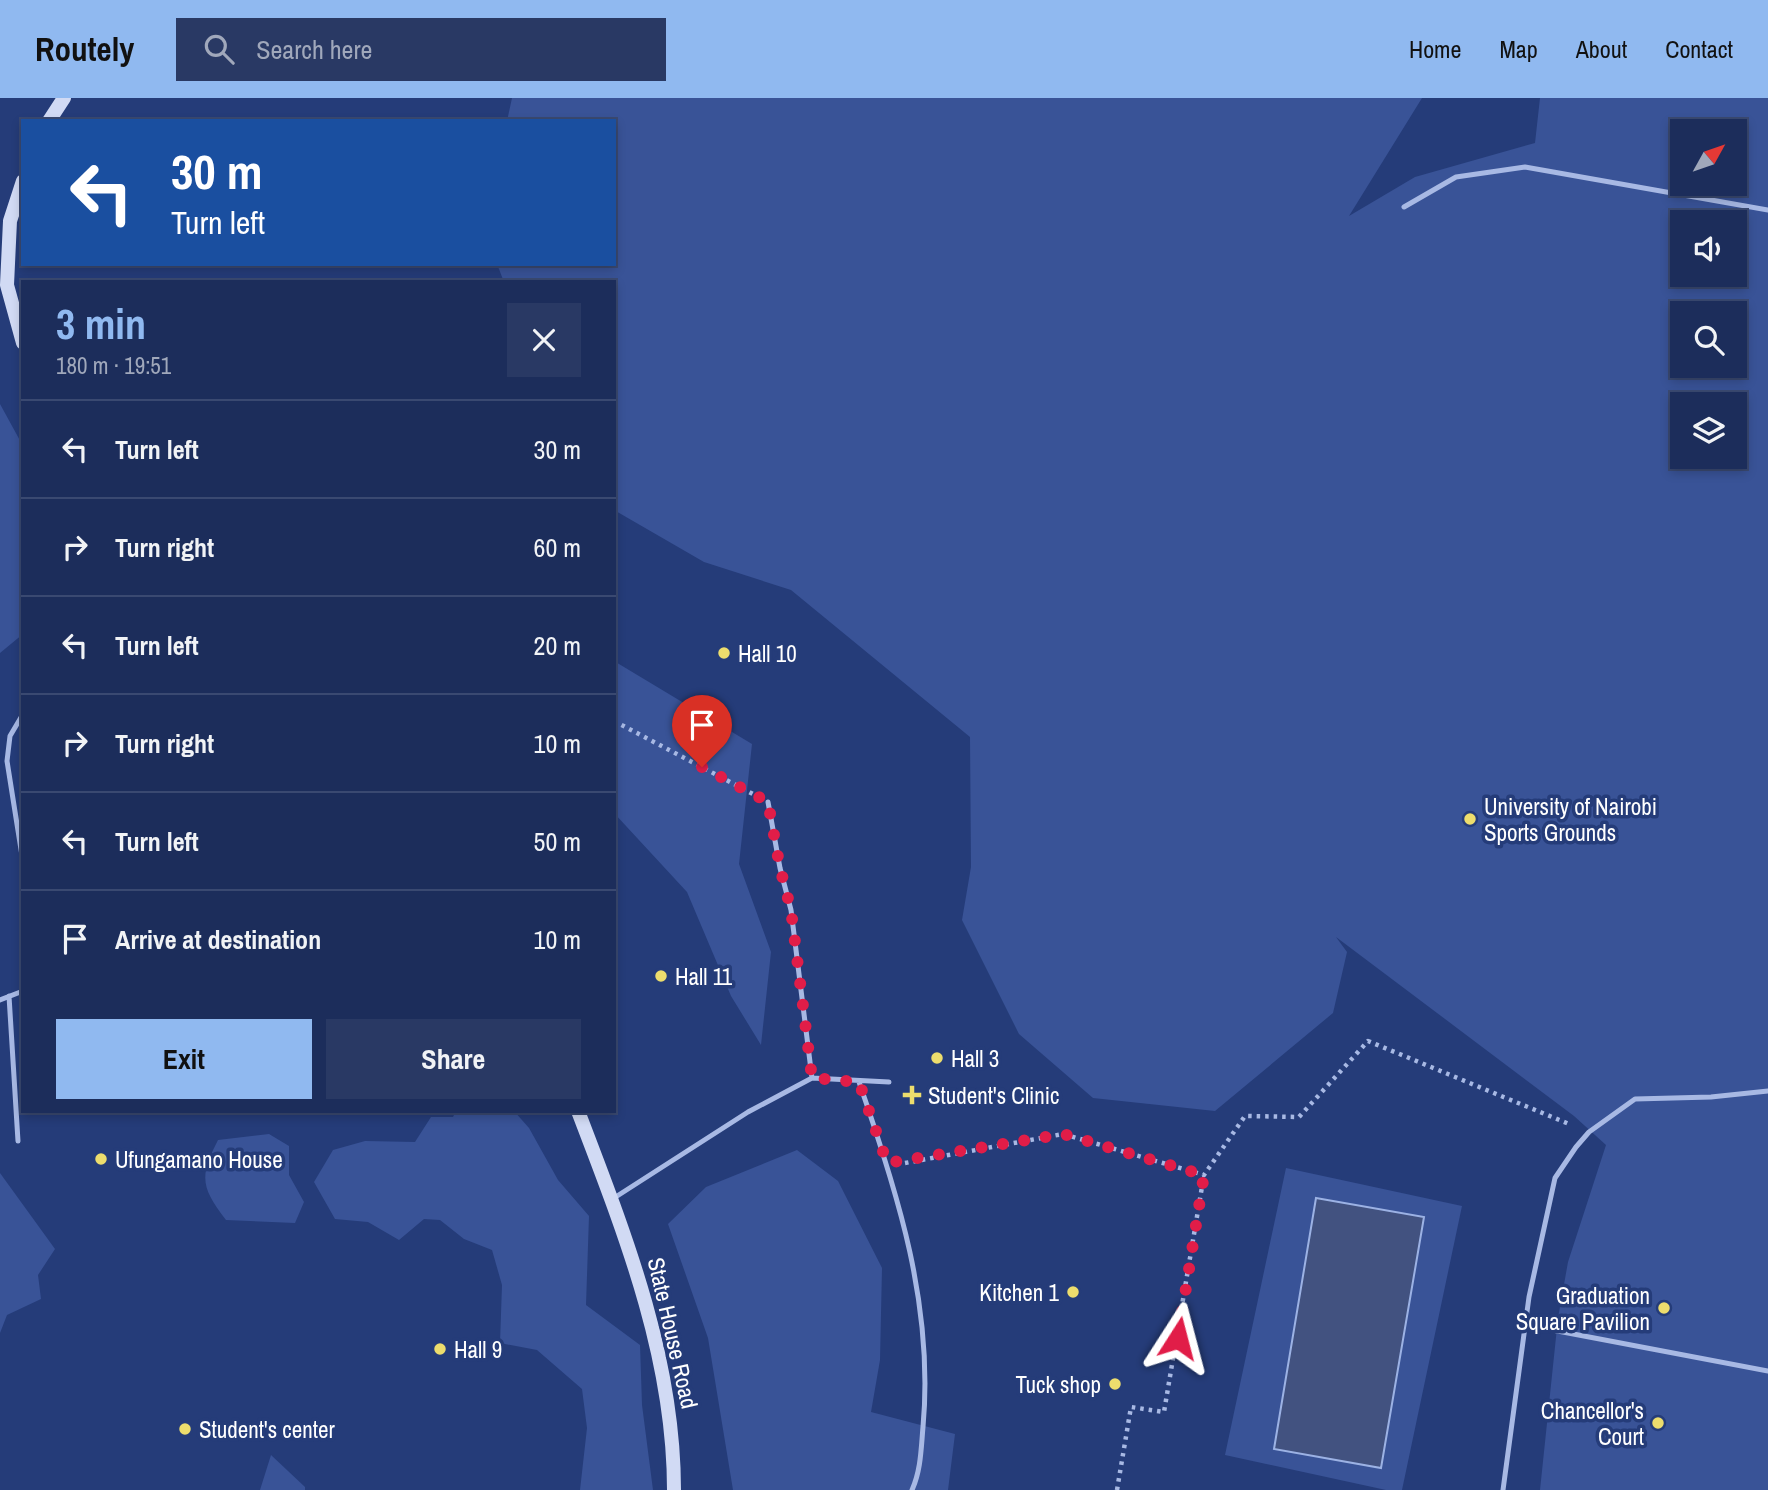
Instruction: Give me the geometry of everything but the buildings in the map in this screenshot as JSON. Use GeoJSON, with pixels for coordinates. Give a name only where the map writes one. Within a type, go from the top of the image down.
{"type":"FeatureCollection","features":[{"type":"Feature","properties":{"kind":"street"},"geometry":{"type":"LineString","coordinates":[[50,119],[64,98]]}},
{"type":"Feature","properties":{"kind":"street"},"geometry":{"type":"LineString","coordinates":[[21,187],[10,221],[7,285],[21,336]]}},
{"type":"Feature","properties":{"kind":"street","name":"State House Road"},"geometry":{"type":"LineString","coordinates":[[579,1113],[643,1285],[674,1443],[674,1490]]}},
{"type":"Feature","properties":{"kind":"lane"},"geometry":{"type":"LineString","coordinates":[[1404,207],[1456,177],[1525,167],[1768,210]]}},
{"type":"Feature","properties":{"kind":"lane"},"geometry":{"type":"LineString","coordinates":[[21,718],[10,736],[7,761],[21,849]]}},
{"type":"Feature","properties":{"kind":"lane"},"geometry":{"type":"LineString","coordinates":[[768,802],[791,910],[812,1078]]}},
{"type":"Feature","properties":{"kind":"lane"},"geometry":{"type":"LineString","coordinates":[[0,1000],[21,992]]}},
{"type":"Feature","properties":{"kind":"lane"},"geometry":{"type":"LineString","coordinates":[[9,996],[18,1141]]}},
{"type":"Feature","properties":{"kind":"lane"},"geometry":{"type":"LineString","coordinates":[[612,1200],[748,1112],[812,1078],[889,1082]]}},
{"type":"Feature","properties":{"kind":"lane"},"geometry":{"type":"LineString","coordinates":[[859,1082],[906,1228],[920,1304],[926,1395],[918,1476],[912,1490]]}},
{"type":"Feature","properties":{"kind":"lane"},"geometry":{"type":"LineString","coordinates":[[1503,1490],[1526,1325],[1555,1178],[1589,1132],[1635,1099],[1712,1097],[1768,1091]]}},
{"type":"Feature","properties":{"kind":"lane"},"geometry":{"type":"LineString","coordinates":[[1526,1325],[1768,1371]]}},
{"type":"Feature","properties":{"kind":"path"},"geometry":{"type":"LineString","coordinates":[[616,722],[768,802]]}},
{"type":"Feature","properties":{"kind":"path"},"geometry":{"type":"LineString","coordinates":[[1117,1490],[1131,1407],[1164,1412],[1204,1175],[1245,1116],[1299,1117],[1368,1041],[1589,1132]]}},
{"type":"Feature","properties":{"kind":"path"},"geometry":{"type":"LineString","coordinates":[[887,1163],[1063,1134],[1204,1175]]}},
{"type":"Feature","properties":{"kind":"shaded area"},"geometry":{"type":"Polygon","coordinates":[[[512,98],[1422,98],[1349,216],[1415,177],[1535,143],[1540,98],[1768,98],[1768,1490],[1540,1490],[1558,1318],[1568,1262],[1606,1145],[1574,1116],[1336,937],[1347,952],[1333,1013],[1215,1111],[1093,1098],[1019,1034],[962,920],[971,867],[970,737],[791,590],[704,562],[616,511],[616,280],[503,280],[498,266],[616,266],[616,119],[507,119],[512,98]]]}},
{"type":"Feature","properties":{"kind":"shaded area"},"geometry":{"type":"Polygon","coordinates":[[[0,404],[21,442],[21,636],[0,653],[0,404]]]}},
{"type":"Feature","properties":{"kind":"shaded area"},"geometry":{"type":"Polygon","coordinates":[[[616,662],[752,744],[739,864],[771,952],[761,1045],[731,996],[687,892],[616,815],[616,662]]]}},
{"type":"Feature","properties":{"kind":"shaded area"},"geometry":{"type":"Polygon","coordinates":[[[455,1113],[516,1113],[529,1128],[558,1180],[589,1216],[586,1305],[640,1345],[642,1405],[653,1490],[580,1490],[587,1428],[582,1389],[537,1350],[500,1343],[502,1285],[492,1250],[464,1239],[440,1220],[424,1219],[399,1240],[368,1222],[335,1219],[314,1182],[333,1150],[365,1141],[415,1142],[431,1117],[453,1117],[455,1113]]]}},
{"type":"Feature","properties":{"kind":"shaded area"},"geometry":{"type":"Polygon","coordinates":[[[269,1134],[289,1146],[289,1175],[304,1202],[295,1223],[226,1220],[207,1190],[205,1182],[208,1163],[218,1140],[269,1134]]]}},
{"type":"Feature","properties":{"kind":"shaded area"},"geometry":{"type":"Polygon","coordinates":[[[797,1150],[838,1181],[882,1268],[880,1360],[871,1412],[955,1434],[948,1490],[733,1490],[708,1338],[668,1224],[706,1187],[797,1150]]]}},
{"type":"Feature","properties":{"kind":"shaded area"},"geometry":{"type":"Polygon","coordinates":[[[1286,1168],[1462,1206],[1402,1490],[1386,1490],[1225,1455],[1286,1168]]]}},
{"type":"Feature","properties":{"kind":"shaded area"},"geometry":{"type":"Polygon","coordinates":[[[0,1173],[55,1249],[38,1275],[41,1299],[7,1315],[0,1333],[0,1173]]]}},
{"type":"Feature","properties":{"kind":"shaded area"},"geometry":{"type":"Polygon","coordinates":[[[1316,1198],[1424,1217],[1381,1468],[1274,1449],[1316,1198]]]}},
{"type":"Feature","properties":{"kind":"shaded area"},"geometry":{"type":"Polygon","coordinates":[[[271,1455],[305,1487],[305,1490],[260,1490],[271,1455]]]}},
{"type":"Feature","properties":{"kind":"place","name":"Hall 10"},"geometry":{"type":"Point","coordinates":[724,653]}},
{"type":"Feature","properties":{"kind":"place","name":"University of Nairobi Sports Grounds"},"geometry":{"type":"Point","coordinates":[1470,819]}},
{"type":"Feature","properties":{"kind":"place","name":"Hall 11"},"geometry":{"type":"Point","coordinates":[661,976]}},
{"type":"Feature","properties":{"kind":"place","name":"Hall 3"},"geometry":{"type":"Point","coordinates":[937,1058]}},
{"type":"Feature","properties":{"kind":"place","name":"Student's Clinic"},"geometry":{"type":"Point","coordinates":[912,1095]}},
{"type":"Feature","properties":{"kind":"place","name":"Ufungamano House"},"geometry":{"type":"Point","coordinates":[101,1159]}},
{"type":"Feature","properties":{"kind":"place","name":"Kitchen 1"},"geometry":{"type":"Point","coordinates":[1073,1292]}},
{"type":"Feature","properties":{"kind":"place","name":"Graduation Square Pavilion"},"geometry":{"type":"Point","coordinates":[1664,1308]}},
{"type":"Feature","properties":{"kind":"place","name":"Hall 9"},"geometry":{"type":"Point","coordinates":[440,1349]}},
{"type":"Feature","properties":{"kind":"place","name":"Tuck shop"},"geometry":{"type":"Point","coordinates":[1115,1384]}},
{"type":"Feature","properties":{"kind":"place","name":"Chancellor's Court"},"geometry":{"type":"Point","coordinates":[1658,1423]}},
{"type":"Feature","properties":{"kind":"place","name":"Student's center"},"geometry":{"type":"Point","coordinates":[185,1429]}},
{"type":"Feature","properties":{"kind":"route"},"geometry":{"type":"LineString","coordinates":[[702,767],[768,802],[791,910],[812,1078],[859,1082],[887,1163],[905,1163],[1063,1134],[1204,1175],[1178,1338]]}}]}
